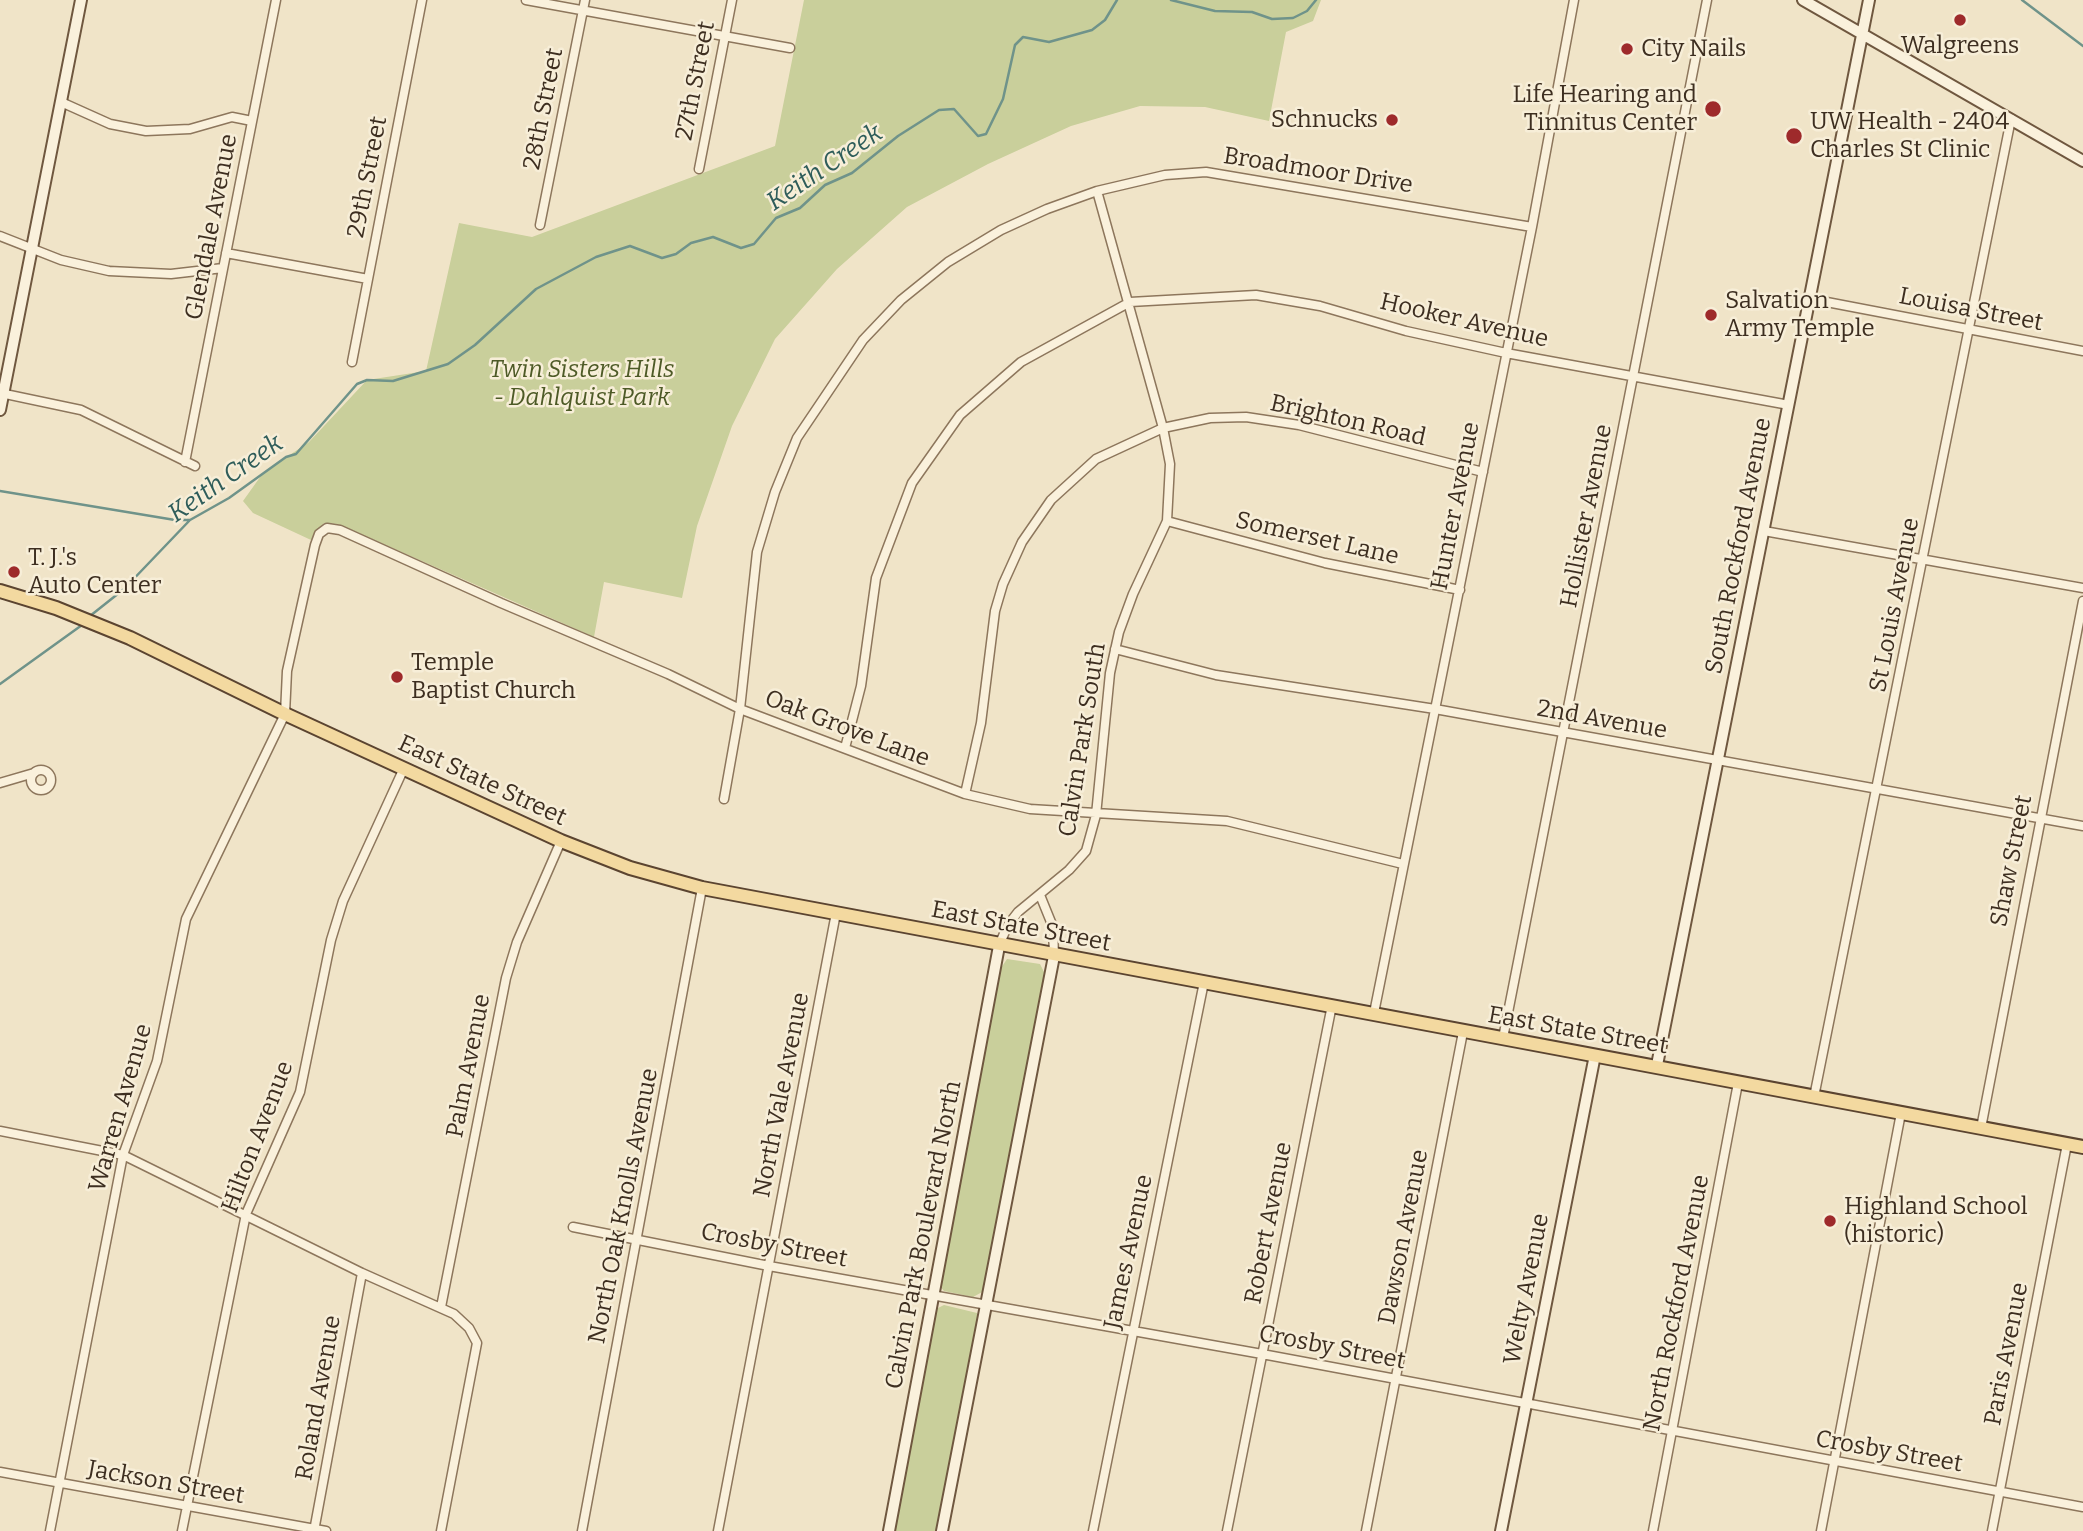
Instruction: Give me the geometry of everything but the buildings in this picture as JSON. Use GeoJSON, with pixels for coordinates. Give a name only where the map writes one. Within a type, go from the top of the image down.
{"type":"FeatureCollection","features":[{"type":"Feature","properties":{"kind":"main road","name":"East State Street"},"geometry":{"type":"LineString","coordinates":[[0,591],[56,608],[130,638],[285,714],[561,841],[630,868],[702,888],[999,946],[1657,1065],[1738,1083],[2083,1147]]}},
{"type":"Feature","properties":{"kind":"street"},"geometry":{"type":"LineString","coordinates":[[0,410],[34,249],[81,0]]}},
{"type":"Feature","properties":{"kind":"street","name":"Glendale Avenue"},"geometry":{"type":"LineString","coordinates":[[185,462],[276,0]]}},
{"type":"Feature","properties":{"kind":"street","name":"29th Street"},"geometry":{"type":"LineString","coordinates":[[352,362],[422,0]]}},
{"type":"Feature","properties":{"kind":"street"},"geometry":{"type":"LineString","coordinates":[[526,0],[790,48]]}},
{"type":"Feature","properties":{"kind":"street","name":"28th Street"},"geometry":{"type":"LineString","coordinates":[[540,225],[585,0]]}},
{"type":"Feature","properties":{"kind":"street","name":"27th Street"},"geometry":{"type":"LineString","coordinates":[[699,169],[732,0]]}},
{"type":"Feature","properties":{"kind":"street","name":"Hollister Avenue"},"geometry":{"type":"LineString","coordinates":[[1503,1038],[1707,0]]}},
{"type":"Feature","properties":{"kind":"street"},"geometry":{"type":"LineString","coordinates":[[1803,0],[2083,160]]}},
{"type":"Feature","properties":{"kind":"street","name":"South Rockford Avenue"},"geometry":{"type":"LineString","coordinates":[[1657,1065],[1869,0]]}},
{"type":"Feature","properties":{"kind":"street","name":"Hunter Avenue"},"geometry":{"type":"LineString","coordinates":[[1374,1013],[1532,227],[1574,3]]}},
{"type":"Feature","properties":{"kind":"street"},"geometry":{"type":"LineString","coordinates":[[61,102],[110,124],[146,131],[190,129],[232,117],[252,121]]}},
{"type":"Feature","properties":{"kind":"street","name":"St Louis Avenue"},"geometry":{"type":"LineString","coordinates":[[1814,1097],[1878,791],[2011,119]]}},
{"type":"Feature","properties":{"kind":"street","name":"Broadmoor Drive"},"geometry":{"type":"LineString","coordinates":[[724,799],[740,709],[757,552],[775,492],[797,438],[863,340],[901,300],[948,262],[1001,230],[1047,209],[1097,191],[1165,175],[1206,172],[1532,227]]}},
{"type":"Feature","properties":{"kind":"street","name":"Calvin Park South"},"geometry":{"type":"LineString","coordinates":[[999,946],[1013,918],[1086,851],[1096,815],[1115,649],[1133,594],[1167,522],[1170,464],[1163,428],[1097,191]]}},
{"type":"Feature","properties":{"kind":"street"},"geometry":{"type":"LineString","coordinates":[[0,236],[84,266],[123,273],[171,274],[223,268]]}},
{"type":"Feature","properties":{"kind":"street"},"geometry":{"type":"LineString","coordinates":[[226,253],[368,279]]}},
{"type":"Feature","properties":{"kind":"street","name":"Hooker Avenue"},"geometry":{"type":"LineString","coordinates":[[1130,302],[1256,295],[1320,306],[1406,331],[1506,352],[1788,405]]}},
{"type":"Feature","properties":{"kind":"street","name":"Louisa Street"},"geometry":{"type":"LineString","coordinates":[[1811,299],[2083,351]]}},
{"type":"Feature","properties":{"kind":"street"},"geometry":{"type":"LineString","coordinates":[[845,748],[861,687],[876,578],[912,483],[960,415],[1021,362],[1130,302]]}},
{"type":"Feature","properties":{"kind":"street"},"geometry":{"type":"LineString","coordinates":[[2,393],[81,410],[195,466]]}},
{"type":"Feature","properties":{"kind":"street","name":"Brighton Road"},"geometry":{"type":"LineString","coordinates":[[965,794],[981,723],[995,611],[1003,584],[1022,542],[1051,500],[1096,459],[1163,428],[1210,418],[1246,417],[1299,425],[1483,472]]}},
{"type":"Feature","properties":{"kind":"street","name":"Somerset Lane"},"geometry":{"type":"LineString","coordinates":[[1167,522],[1325,563],[1460,590]]}},
{"type":"Feature","properties":{"kind":"street","name":"Oak Grove Lane"},"geometry":{"type":"LineString","coordinates":[[285,714],[287,671],[315,545],[319,534],[327,528],[340,530],[501,603],[668,674],[740,709],[965,794],[1030,809],[1227,821],[1404,864]]}},
{"type":"Feature","properties":{"kind":"street"},"geometry":{"type":"LineString","coordinates":[[1764,531],[2083,588]]}},
{"type":"Feature","properties":{"kind":"street","name":"Shaw Street"},"geometry":{"type":"LineString","coordinates":[[1981,1128],[2083,601]]}},
{"type":"Feature","properties":{"kind":"street","name":"2nd Avenue"},"geometry":{"type":"LineString","coordinates":[[1115,649],[1216,675],[1435,709],[2083,826]]}},
{"type":"Feature","properties":{"kind":"street","name":"Warren Avenue"},"geometry":{"type":"LineString","coordinates":[[50,1531],[123,1155],[157,1061],[186,919],[285,714]]}},
{"type":"Feature","properties":{"kind":"street","name":"Hilton Avenue"},"geometry":{"type":"LineString","coordinates":[[182,1531],[246,1214],[300,1091],[331,940],[343,901],[404,768]]}},
{"type":"Feature","properties":{"kind":"street"},"geometry":{"type":"LineString","coordinates":[[0,783],[34,773]]}},
{"type":"Feature","properties":{"kind":"street","name":"Palm Avenue"},"geometry":{"type":"LineString","coordinates":[[441,1307],[506,978],[517,942],[561,841]]}},
{"type":"Feature","properties":{"kind":"street","name":"North Oak Knolls Avenue"},"geometry":{"type":"LineString","coordinates":[[582,1531],[702,888]]}},
{"type":"Feature","properties":{"kind":"street"},"geometry":{"type":"LineString","coordinates":[[942,1531],[1054,956],[1053,927],[1040,895]]}},
{"type":"Feature","properties":{"kind":"street","name":"North Vale Avenue"},"geometry":{"type":"LineString","coordinates":[[718,1531],[836,913]]}},
{"type":"Feature","properties":{"kind":"street","name":"Calvin Park Boulevard North"},"geometry":{"type":"LineString","coordinates":[[889,1531],[999,946]]}},
{"type":"Feature","properties":{"kind":"street","name":"James Avenue"},"geometry":{"type":"LineString","coordinates":[[1093,1531],[1204,982]]}},
{"type":"Feature","properties":{"kind":"street","name":"Robert Avenue"},"geometry":{"type":"LineString","coordinates":[[1227,1531],[1332,1005]]}},
{"type":"Feature","properties":{"kind":"street","name":"Dawson Avenue"},"geometry":{"type":"LineString","coordinates":[[1366,1531],[1463,1032]]}},
{"type":"Feature","properties":{"kind":"street","name":"Welty Avenue"},"geometry":{"type":"LineString","coordinates":[[1501,1531],[1595,1055]]}},
{"type":"Feature","properties":{"kind":"street","name":"North Rockford Avenue"},"geometry":{"type":"LineString","coordinates":[[1653,1531],[1738,1083]]}},
{"type":"Feature","properties":{"kind":"street"},"geometry":{"type":"LineString","coordinates":[[1821,1531],[1901,1113]]}},
{"type":"Feature","properties":{"kind":"street"},"geometry":{"type":"LineString","coordinates":[[0,1131],[123,1155],[362,1273],[441,1307],[469,1328],[477,1343],[441,1531]]}},
{"type":"Feature","properties":{"kind":"street","name":"Paris Avenue"},"geometry":{"type":"LineString","coordinates":[[1992,1531],[2067,1144]]}},
{"type":"Feature","properties":{"kind":"street","name":"Crosby Street"},"geometry":{"type":"LineString","coordinates":[[573,1227],[769,1266],[1262,1354],[2083,1507]]}},
{"type":"Feature","properties":{"kind":"street","name":"Roland Avenue"},"geometry":{"type":"LineString","coordinates":[[314,1530],[362,1273]]}},
{"type":"Feature","properties":{"kind":"street","name":"Jackson Street"},"geometry":{"type":"LineString","coordinates":[[0,1472],[326,1531]]}},
{"type":"Feature","properties":{"kind":"green space","name":"Twin Sisters Hills - Dahlquist Park"},"geometry":{"type":"Polygon","coordinates":[[[804,0],[1321,0],[1313,21],[1286,32],[1269,121],[1205,107],[1140,106],[1071,126],[988,164],[907,207],[837,269],[775,339],[732,426],[697,526],[682,598],[604,582],[594,637],[338,524],[324,523],[311,540],[253,513],[243,501],[263,473],[309,442],[367,380],[426,371],[459,223],[532,237],[775,146],[804,0]]]}},
{"type":"Feature","properties":{"kind":"green space"},"geometry":{"type":"Polygon","coordinates":[[[1007,959],[1040,964],[1045,974],[984,1291],[973,1297],[944,1291],[940,1286],[1001,968],[1007,959]]]}},
{"type":"Feature","properties":{"kind":"green space"},"geometry":{"type":"Polygon","coordinates":[[[944,1305],[977,1313],[978,1321],[937,1531],[893,1531],[936,1309],[944,1305]]]}},
{"type":"Feature","properties":{"kind":"waterway","name":"Keith Creek"},"geometry":{"type":"LineString","coordinates":[[90,616],[124,589],[190,520],[229,498],[286,457],[296,454],[357,384],[367,380],[393,381],[448,364],[475,345],[536,289],[596,257],[630,246],[662,258],[676,254],[691,243],[713,237],[741,248],[754,244],[776,218],[800,208],[825,185],[852,173],[898,136],[939,110],[954,109],[978,136],[986,134],[1003,99],[1015,45],[1023,37],[1049,42],[1092,30],[1105,20],[1117,0]]}},
{"type":"Feature","properties":{"kind":"waterway","name":"Keith Creek"},"geometry":{"type":"LineString","coordinates":[[1171,0],[1215,11],[1252,12],[1272,19],[1293,18],[1307,11],[1316,0]]}},
{"type":"Feature","properties":{"kind":"waterway","name":"Keith Creek"},"geometry":{"type":"LineString","coordinates":[[2022,0],[2083,46]]}},
{"type":"Feature","properties":{"kind":"waterway"},"geometry":{"type":"LineString","coordinates":[[0,491],[175,520],[190,520]]}},
{"type":"Feature","properties":{"kind":"waterway","name":"Keith Creek"},"geometry":{"type":"LineString","coordinates":[[0,684],[82,625]]}},
{"type":"Feature","properties":{"kind":"place","name":"Walgreens"},"geometry":{"type":"Point","coordinates":[1960,20]}},
{"type":"Feature","properties":{"kind":"place","name":"City Nails"},"geometry":{"type":"Point","coordinates":[1627,49]}},
{"type":"Feature","properties":{"kind":"place","name":"Life Hearing and Tinnitus Center"},"geometry":{"type":"Point","coordinates":[1713,109]}},
{"type":"Feature","properties":{"kind":"place","name":"Schnucks"},"geometry":{"type":"Point","coordinates":[1392,120]}},
{"type":"Feature","properties":{"kind":"place","name":"UW Health - 2404 Charles St Clinic"},"geometry":{"type":"Point","coordinates":[1794,136]}},
{"type":"Feature","properties":{"kind":"place","name":"Salvation Army Temple"},"geometry":{"type":"Point","coordinates":[1711,315]}},
{"type":"Feature","properties":{"kind":"place","name":"T. J.'s Auto Center"},"geometry":{"type":"Point","coordinates":[14,572]}},
{"type":"Feature","properties":{"kind":"place","name":"Temple Baptist Church"},"geometry":{"type":"Point","coordinates":[397,677]}},
{"type":"Feature","properties":{"kind":"place","name":"Highland School (historic)"},"geometry":{"type":"Point","coordinates":[1830,1221]}}]}
